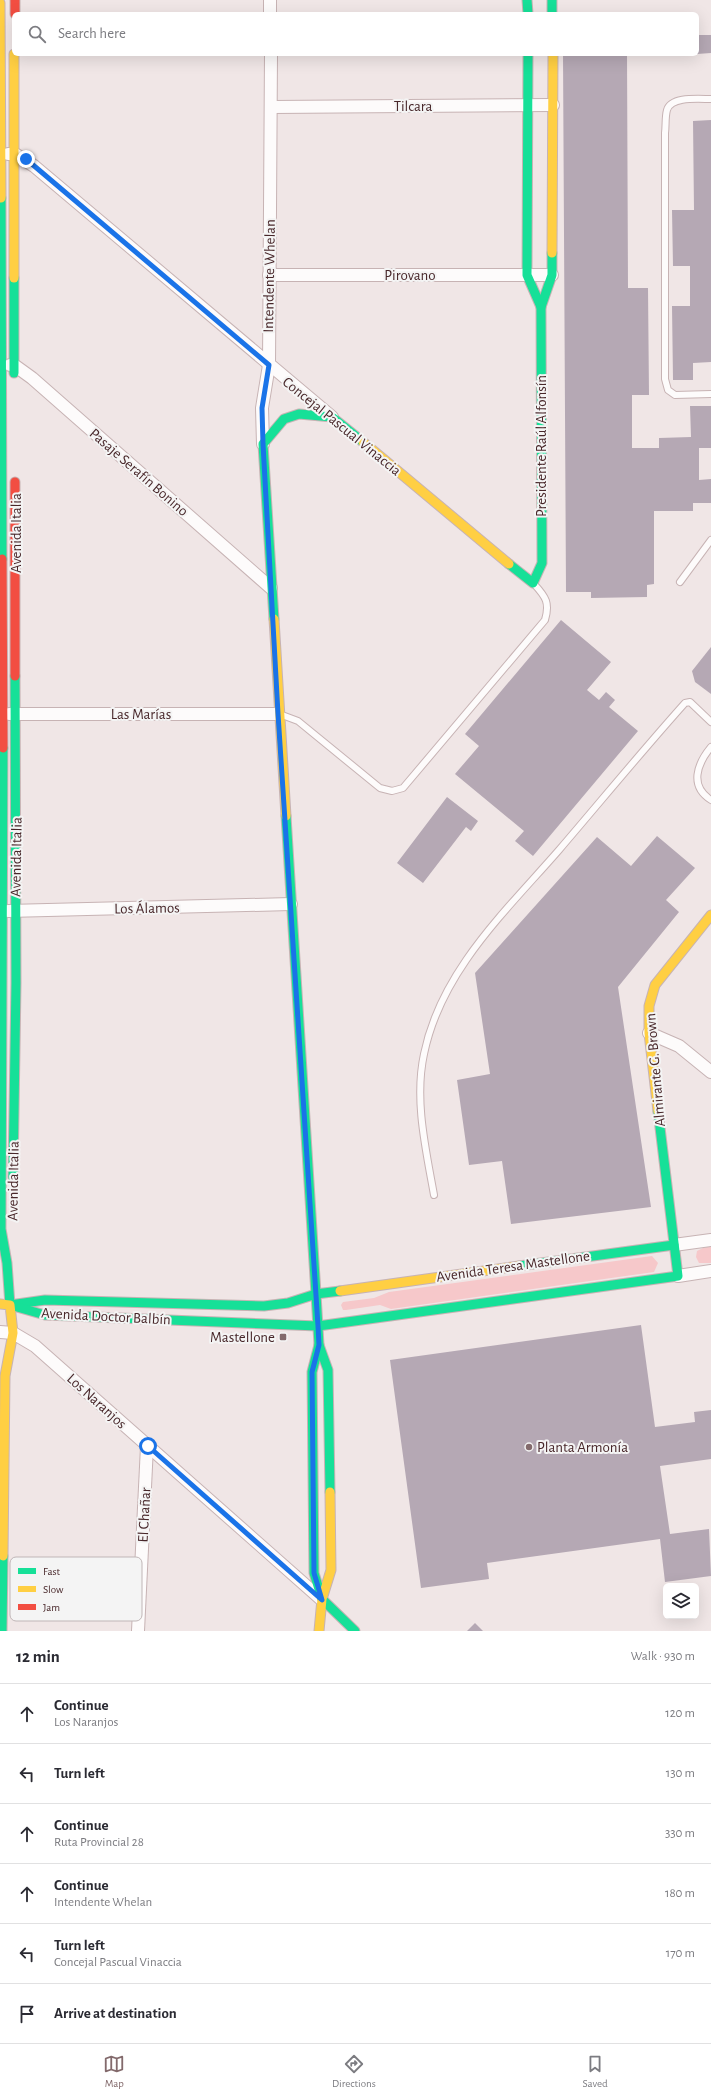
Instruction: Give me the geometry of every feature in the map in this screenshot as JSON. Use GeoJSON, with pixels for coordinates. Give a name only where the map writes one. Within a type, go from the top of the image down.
{"type":"FeatureCollection","features":[{"type":"Feature","properties":{"kind":"main road"},"geometry":{"type":"LineString","coordinates":[[15,0],[15,12]]}},
{"type":"Feature","properties":{"kind":"main road"},"geometry":{"type":"LineString","coordinates":[[528,0],[528,12]]}},
{"type":"Feature","properties":{"kind":"main road"},"geometry":{"type":"LineString","coordinates":[[552,0],[552,12]]}},
{"type":"Feature","properties":{"kind":"main road","name":"Avenida Italia"},"geometry":{"type":"LineString","coordinates":[[0,3],[0,103],[2,154],[1,322],[8,365],[14,381]]}},
{"type":"Feature","properties":{"kind":"main road","name":"Avenida Italia"},"geometry":{"type":"LineString","coordinates":[[7,1263],[1,1230],[3,910],[2,714],[8,365],[15,324],[14,56]]}},
{"type":"Feature","properties":{"kind":"main road","name":"Presidente Raúl Alfonsín"},"geometry":{"type":"LineString","coordinates":[[528,56],[527,275],[541,307]]}},
{"type":"Feature","properties":{"kind":"main road","name":"Presidente Raúl Alfonsín"},"geometry":{"type":"LineString","coordinates":[[533,583],[542,563],[541,307],[552,275],[553,56]]}},
{"type":"Feature","properties":{"kind":"main road"},"geometry":{"type":"LineString","coordinates":[[0,103],[14,103]]}},
{"type":"Feature","properties":{"kind":"main road"},"geometry":{"type":"LineString","coordinates":[[263,444],[277,424],[286,417],[298,413],[332,417]]}},
{"type":"Feature","properties":{"kind":"main road","name":"Concejal Pascual Vinaccia"},"geometry":{"type":"LineString","coordinates":[[332,417],[533,583]]}},
{"type":"Feature","properties":{"kind":"main road","name":"Intendente Whelan"},"geometry":{"type":"LineString","coordinates":[[263,444],[278,714],[319,1345]]}},
{"type":"Feature","properties":{"kind":"main road","name":"Avenida Italia"},"geometry":{"type":"LineString","coordinates":[[13,1185],[16,983],[15,911],[17,714],[15,476]]}},
{"type":"Feature","properties":{"kind":"main road","name":"Almirante G. Brown"},"geometry":{"type":"LineString","coordinates":[[678,1276],[649,1033],[649,1006],[651,994],[655,985],[711,915]]}},
{"type":"Feature","properties":{"kind":"main road","name":"Avenida Italia"},"geometry":{"type":"LineString","coordinates":[[7,1263],[12,1238]]}},
{"type":"Feature","properties":{"kind":"main road","name":"Avenida Teresa Mastellone"},"geometry":{"type":"LineString","coordinates":[[316,1294],[674,1245]]}},
{"type":"Feature","properties":{"kind":"main road"},"geometry":{"type":"LineString","coordinates":[[2,1631],[3,1378],[13,1333],[7,1263]]}},
{"type":"Feature","properties":{"kind":"main road"},"geometry":{"type":"LineString","coordinates":[[318,1326],[678,1276]]}},
{"type":"Feature","properties":{"kind":"main road","name":"Avenida Doctor Balbín"},"geometry":{"type":"LineString","coordinates":[[10,1305],[45,1300],[264,1306],[288,1303],[316,1294]]}},
{"type":"Feature","properties":{"kind":"main road"},"geometry":{"type":"LineString","coordinates":[[0,1304],[10,1305]]}},
{"type":"Feature","properties":{"kind":"main road","name":"Avenida Doctor Balbín"},"geometry":{"type":"LineString","coordinates":[[10,1305],[45,1315],[318,1326]]}},
{"type":"Feature","properties":{"kind":"main road"},"geometry":{"type":"LineString","coordinates":[[319,1345],[312,1372],[314,1573],[322,1600],[355,1631]]}},
{"type":"Feature","properties":{"kind":"main road"},"geometry":{"type":"LineString","coordinates":[[319,1345],[328,1370],[331,1570],[322,1600],[319,1631]]}},
{"type":"Feature","properties":{"kind":"street"},"geometry":{"type":"LineString","coordinates":[[270,0],[270,12]]}},
{"type":"Feature","properties":{"kind":"street","name":"Intendente Whelan"},"geometry":{"type":"LineString","coordinates":[[263,444],[262,408],[269,365],[272,107],[271,56]]}},
{"type":"Feature","properties":{"kind":"street","name":"Tilcara"},"geometry":{"type":"LineString","coordinates":[[272,107],[554,105]]}},
{"type":"Feature","properties":{"kind":"street"},"geometry":{"type":"LineString","coordinates":[[2,154],[15,154]]}},
{"type":"Feature","properties":{"kind":"street","name":"Concejal Pascual Vinaccia"},"geometry":{"type":"LineString","coordinates":[[15,154],[34,166],[332,417]]}},
{"type":"Feature","properties":{"kind":"street","name":"Pirovano"},"geometry":{"type":"LineString","coordinates":[[269,275],[552,275]]}},
{"type":"Feature","properties":{"kind":"street"},"geometry":{"type":"LineString","coordinates":[[1,322],[15,324]]}},
{"type":"Feature","properties":{"kind":"street","name":"Pasaje Serafín Bonino"},"geometry":{"type":"LineString","coordinates":[[8,365],[32,378],[271,588]]}},
{"type":"Feature","properties":{"kind":"street","name":"Las Marías"},"geometry":{"type":"LineString","coordinates":[[2,714],[278,714]]}},
{"type":"Feature","properties":{"kind":"street","name":"Los Álamos"},"geometry":{"type":"LineString","coordinates":[[3,910],[15,911],[291,904]]}},
{"type":"Feature","properties":{"kind":"street"},"geometry":{"type":"LineString","coordinates":[[2,984],[16,983]]}},
{"type":"Feature","properties":{"kind":"street"},"geometry":{"type":"LineString","coordinates":[[649,1033],[679,1046],[711,1072]]}},
{"type":"Feature","properties":{"kind":"street","name":"Avenida Teresa Mastellone"},"geometry":{"type":"LineString","coordinates":[[674,1245],[711,1240]]}},
{"type":"Feature","properties":{"kind":"street"},"geometry":{"type":"LineString","coordinates":[[678,1276],[711,1271]]}},
{"type":"Feature","properties":{"kind":"street"},"geometry":{"type":"LineString","coordinates":[[0,1332],[13,1333]]}},
{"type":"Feature","properties":{"kind":"street","name":"Los Naranjos"},"geometry":{"type":"LineString","coordinates":[[13,1333],[35,1346],[322,1600]]}},
{"type":"Feature","properties":{"kind":"street","name":"El Chañar"},"geometry":{"type":"LineString","coordinates":[[142,1557],[148,1446]]}},
{"type":"Feature","properties":{"kind":"street","name":"El Chañar"},"geometry":{"type":"LineString","coordinates":[[138,1631],[139,1621]]}},
{"type":"Feature","properties":{"kind":"lane"},"geometry":{"type":"LineString","coordinates":[[711,99],[683,100],[672,103],[667,109],[665,133],[665,379],[668,390],[675,395],[711,394]]}},
{"type":"Feature","properties":{"kind":"lane"},"geometry":{"type":"LineString","coordinates":[[680,582],[710,542]]}},
{"type":"Feature","properties":{"kind":"lane"},"geometry":{"type":"LineString","coordinates":[[278,714],[298,721],[380,788],[392,791],[403,788],[545,620],[548,608],[544,595],[533,583]]}},
{"type":"Feature","properties":{"kind":"lane"},"geometry":{"type":"LineString","coordinates":[[434,1195],[425,1141],[420,1084],[424,1054],[438,1007],[453,978],[499,916],[559,850],[685,702],[690,702],[711,722]]}},
{"type":"Feature","properties":{"kind":"lane"},"geometry":{"type":"LineString","coordinates":[[711,747],[702,758],[696,778],[700,789],[711,800]]}},
{"type":"Feature","properties":{"kind":"shaded area"},"geometry":{"type":"Polygon","coordinates":[[[711,1246],[711,1263],[699,1263],[696,1257],[697,1251],[711,1246]]]}},
{"type":"Feature","properties":{"kind":"shaded area"},"geometry":{"type":"Polygon","coordinates":[[[652,1256],[658,1263],[654,1272],[391,1309],[380,1305],[343,1310],[341,1305],[343,1302],[374,1298],[389,1292],[652,1256]]]}},
{"type":"Feature","properties":{"kind":"building"},"geometry":{"type":"Polygon","coordinates":[[[699,35],[711,35],[711,53],[699,54],[699,35]]]}},
{"type":"Feature","properties":{"kind":"building"},"geometry":{"type":"Polygon","coordinates":[[[563,56],[627,56],[628,288],[648,288],[649,395],[632,395],[632,448],[659,448],[659,438],[691,437],[690,406],[711,406],[711,448],[699,448],[699,480],[711,479],[711,503],[693,503],[693,511],[654,511],[654,584],[647,585],[647,597],[591,598],[591,592],[566,592],[563,56]]]}},
{"type":"Feature","properties":{"kind":"building"},"geometry":{"type":"Polygon","coordinates":[[[711,120],[711,362],[693,363],[693,380],[673,380],[672,306],[690,306],[690,266],[673,266],[672,210],[694,210],[693,121],[711,120]]]}},
{"type":"Feature","properties":{"kind":"building"},"geometry":{"type":"Polygon","coordinates":[[[561,620],[611,662],[587,690],[599,700],[606,692],[615,700],[609,707],[638,731],[533,856],[515,841],[524,831],[455,774],[479,746],[465,734],[561,620]]]}},
{"type":"Feature","properties":{"kind":"building"},"geometry":{"type":"Polygon","coordinates":[[[711,647],[711,694],[695,682],[692,671],[711,647]]]}},
{"type":"Feature","properties":{"kind":"building"},"geometry":{"type":"Polygon","coordinates":[[[447,797],[478,821],[471,831],[466,827],[423,883],[397,863],[447,797]]]}},
{"type":"Feature","properties":{"kind":"building"},"geometry":{"type":"Polygon","coordinates":[[[657,836],[695,868],[666,900],[679,912],[618,987],[651,1207],[511,1224],[502,1161],[469,1165],[457,1080],[490,1074],[475,973],[597,837],[631,866],[657,836]]]}},
{"type":"Feature","properties":{"kind":"building","name":"Planta Armonía"},"geometry":{"type":"Polygon","coordinates":[[[641,1325],[655,1427],[695,1422],[694,1412],[711,1410],[711,1459],[660,1466],[670,1534],[709,1529],[711,1576],[665,1582],[660,1539],[487,1563],[489,1579],[421,1588],[390,1360],[641,1325]]]}},
{"type":"Feature","properties":{"kind":"building"},"geometry":{"type":"Polygon","coordinates":[[[475,1623],[483,1631],[467,1631],[475,1623]]]}},
{"type":"Feature","properties":{"kind":"traffic: fast"},"geometry":{"type":"LineString","coordinates":[[527,0],[528,12]]}},
{"type":"Feature","properties":{"kind":"traffic: fast"},"geometry":{"type":"LineString","coordinates":[[552,0],[552,12]]}},
{"type":"Feature","properties":{"kind":"traffic: fast"},"geometry":{"type":"LineString","coordinates":[[528,56],[527,275],[541,307]]}},
{"type":"Feature","properties":{"kind":"traffic: fast"},"geometry":{"type":"LineString","coordinates":[[1,198],[2,559]]}},
{"type":"Feature","properties":{"kind":"traffic: fast"},"geometry":{"type":"LineString","coordinates":[[509,564],[533,583],[542,563],[541,307],[552,275],[552,253]]}},
{"type":"Feature","properties":{"kind":"traffic: fast"},"geometry":{"type":"LineString","coordinates":[[14,278],[14,373]]}},
{"type":"Feature","properties":{"kind":"traffic: fast"},"geometry":{"type":"LineString","coordinates":[[274,619],[263,444],[284,419],[299,414],[332,417],[363,442]]}},
{"type":"Feature","properties":{"kind":"traffic: fast"},"geometry":{"type":"LineString","coordinates":[[13,1177],[16,983],[15,676]]}},
{"type":"Feature","properties":{"kind":"traffic: fast"},"geometry":{"type":"LineString","coordinates":[[3,748],[1,1229],[7,1263],[10,1305]]}},
{"type":"Feature","properties":{"kind":"traffic: fast"},"geometry":{"type":"LineString","coordinates":[[286,816],[316,1294],[340,1291]]}},
{"type":"Feature","properties":{"kind":"traffic: fast"},"geometry":{"type":"LineString","coordinates":[[318,1326],[678,1276],[658,1111]]}},
{"type":"Feature","properties":{"kind":"traffic: fast"},"geometry":{"type":"LineString","coordinates":[[519,1266],[674,1245]]}},
{"type":"Feature","properties":{"kind":"traffic: fast"},"geometry":{"type":"LineString","coordinates":[[10,1305],[45,1300],[264,1306],[288,1303],[316,1294],[319,1345],[328,1370],[330,1492]]}},
{"type":"Feature","properties":{"kind":"traffic: fast"},"geometry":{"type":"LineString","coordinates":[[17,1307],[45,1315],[318,1326]]}},
{"type":"Feature","properties":{"kind":"traffic: fast"},"geometry":{"type":"LineString","coordinates":[[319,1345],[312,1372],[314,1573],[322,1599]]}},
{"type":"Feature","properties":{"kind":"traffic: fast"},"geometry":{"type":"LineString","coordinates":[[2,1631],[3,1556]]}},
{"type":"Feature","properties":{"kind":"traffic: fast"},"geometry":{"type":"LineString","coordinates":[[322,1599],[355,1631]]}},
{"type":"Feature","properties":{"kind":"traffic: slow"},"geometry":{"type":"LineString","coordinates":[[0,3],[1,198]]}},
{"type":"Feature","properties":{"kind":"traffic: slow"},"geometry":{"type":"LineString","coordinates":[[14,56],[14,278]]}},
{"type":"Feature","properties":{"kind":"traffic: slow"},"geometry":{"type":"LineString","coordinates":[[552,253],[553,56]]}},
{"type":"Feature","properties":{"kind":"traffic: slow"},"geometry":{"type":"LineString","coordinates":[[363,442],[509,564]]}},
{"type":"Feature","properties":{"kind":"traffic: slow"},"geometry":{"type":"LineString","coordinates":[[274,619],[286,816]]}},
{"type":"Feature","properties":{"kind":"traffic: slow"},"geometry":{"type":"LineString","coordinates":[[658,1111],[649,1033],[649,1006],[655,985],[711,915]]}},
{"type":"Feature","properties":{"kind":"traffic: slow"},"geometry":{"type":"LineString","coordinates":[[340,1291],[519,1266]]}},
{"type":"Feature","properties":{"kind":"traffic: slow"},"geometry":{"type":"LineString","coordinates":[[0,1304],[10,1305],[13,1333],[5,1376],[3,1556]]}},
{"type":"Feature","properties":{"kind":"traffic: slow"},"geometry":{"type":"LineString","coordinates":[[319,1631],[322,1599],[331,1570],[330,1492]]}},
{"type":"Feature","properties":{"kind":"traffic: jam"},"geometry":{"type":"LineString","coordinates":[[15,0],[15,12]]}},
{"type":"Feature","properties":{"kind":"traffic: jam"},"geometry":{"type":"LineString","coordinates":[[15,482],[15,676]]}},
{"type":"Feature","properties":{"kind":"traffic: jam"},"geometry":{"type":"LineString","coordinates":[[2,559],[3,748]]}},
{"type":"Feature","properties":{"kind":"place","name":"Mastellone"},"geometry":{"type":"Point","coordinates":[283,1337]}},
{"type":"Feature","properties":{"kind":"place","name":"Planta Armonía"},"geometry":{"type":"Point","coordinates":[529,1447]}},
{"type":"Feature","properties":{"kind":"route"},"geometry":{"type":"LineString","coordinates":[[26,159],[269,365],[265,382],[262,408],[263,444],[278,714],[319,1345],[312,1372],[314,1573],[322,1600],[148,1446]]}}]}
